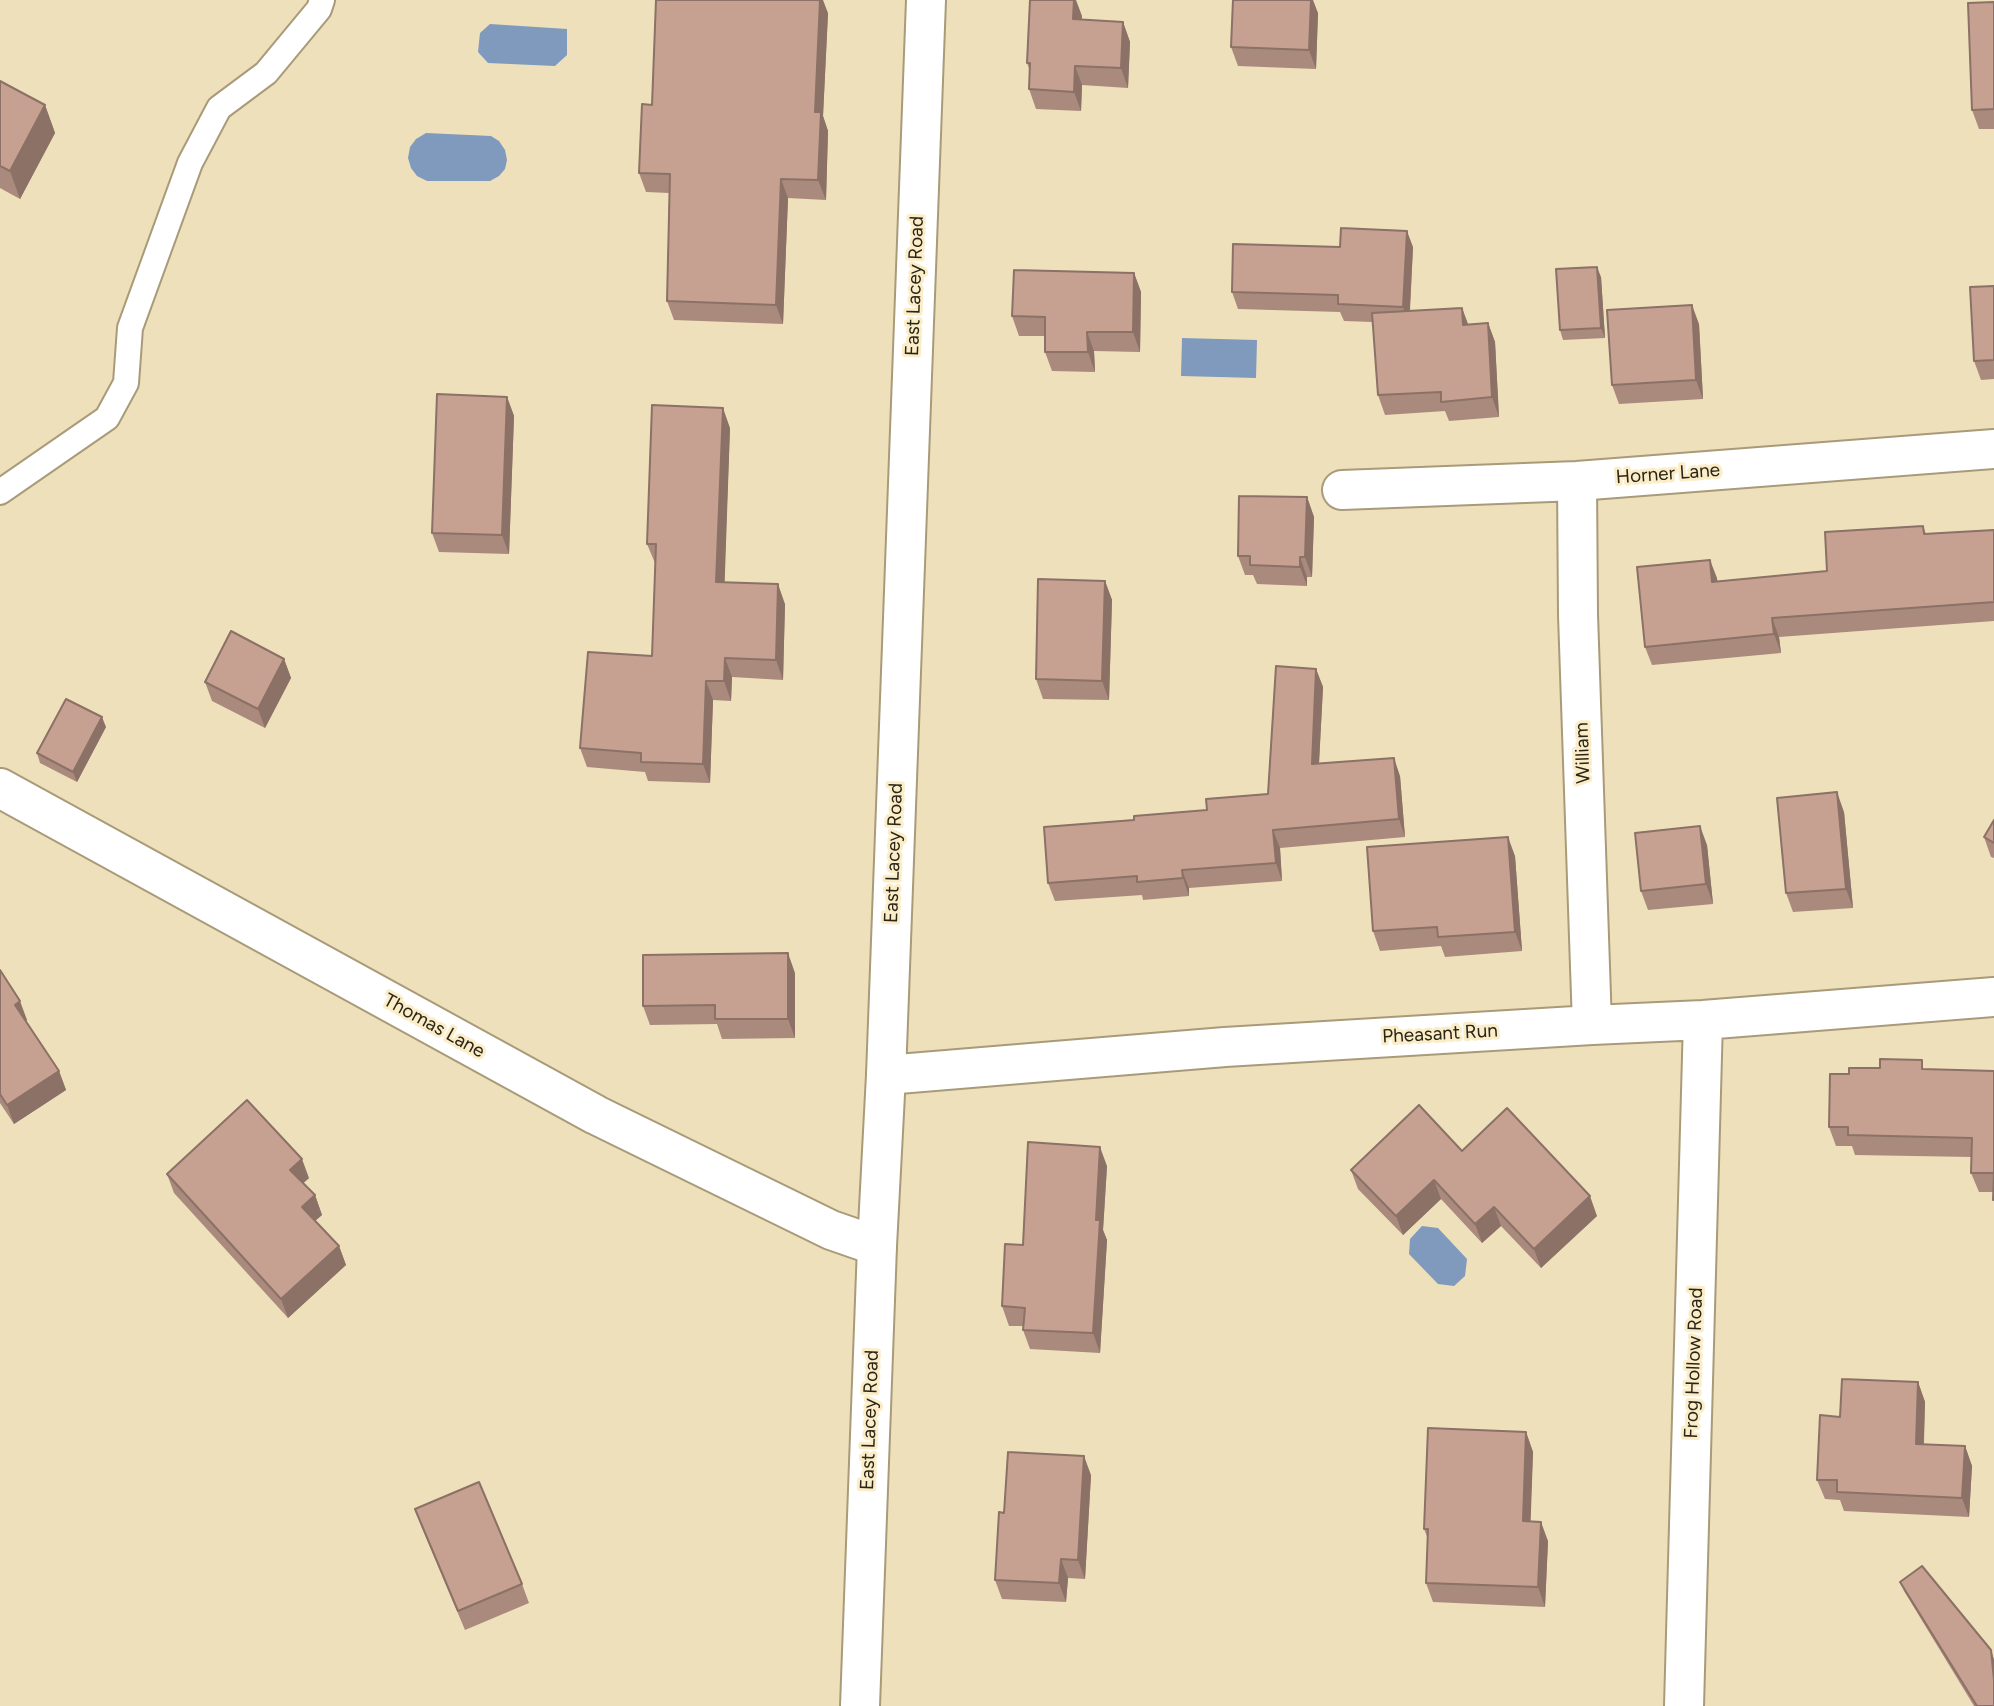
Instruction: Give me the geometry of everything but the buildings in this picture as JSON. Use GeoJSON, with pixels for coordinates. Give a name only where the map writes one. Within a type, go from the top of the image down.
{"type":"FeatureCollection","features":[{"type":"Feature","properties":{"kind":"street","name":"East Lacey Road"},"geometry":{"type":"LineString","coordinates":[[860,1706],[926,0]]}},
{"type":"Feature","properties":{"kind":"street","name":"Horner Lane"},"geometry":{"type":"LineString","coordinates":[[1342,490],[1577,481],[1994,449]]}},
{"type":"Feature","properties":{"kind":"street","name":"William"},"geometry":{"type":"LineString","coordinates":[[1577,481],[1578,615],[1592,1024]]}},
{"type":"Feature","properties":{"kind":"street","name":"Thomas Lane"},"geometry":{"type":"LineString","coordinates":[[0,788],[596,1115],[831,1230],[877,1246]]}},
{"type":"Feature","properties":{"kind":"street","name":"Pheasant Run"},"geometry":{"type":"LineString","coordinates":[[886,1075],[1225,1047],[1592,1024],[1703,1020],[1994,997]]}},
{"type":"Feature","properties":{"kind":"street","name":"Frog Hollow Road"},"geometry":{"type":"LineString","coordinates":[[1684,1706],[1703,1020]]}},
{"type":"Feature","properties":{"kind":"lane"},"geometry":{"type":"LineString","coordinates":[[0,492],[107,418],[126,383],[130,328],[190,163],[219,108],[266,74],[319,9],[322,0]]}},
{"type":"Feature","properties":{"kind":"water"},"geometry":{"type":"Polygon","coordinates":[[[490,24],[567,29],[567,55],[555,66],[488,63],[478,52],[480,33],[490,24]]]}},
{"type":"Feature","properties":{"kind":"water"},"geometry":{"type":"Polygon","coordinates":[[[426,133],[491,136],[499,141],[505,150],[505,169],[490,181],[427,181],[417,176],[408,158],[410,147],[426,133]]]}},
{"type":"Feature","properties":{"kind":"water"},"geometry":{"type":"Polygon","coordinates":[[[1182,338],[1257,340],[1256,378],[1181,376],[1182,338]]]}},
{"type":"Feature","properties":{"kind":"water"},"geometry":{"type":"Polygon","coordinates":[[[1422,1226],[1438,1228],[1467,1259],[1465,1276],[1454,1286],[1438,1284],[1409,1254],[1410,1239],[1422,1226]]]}}]}
